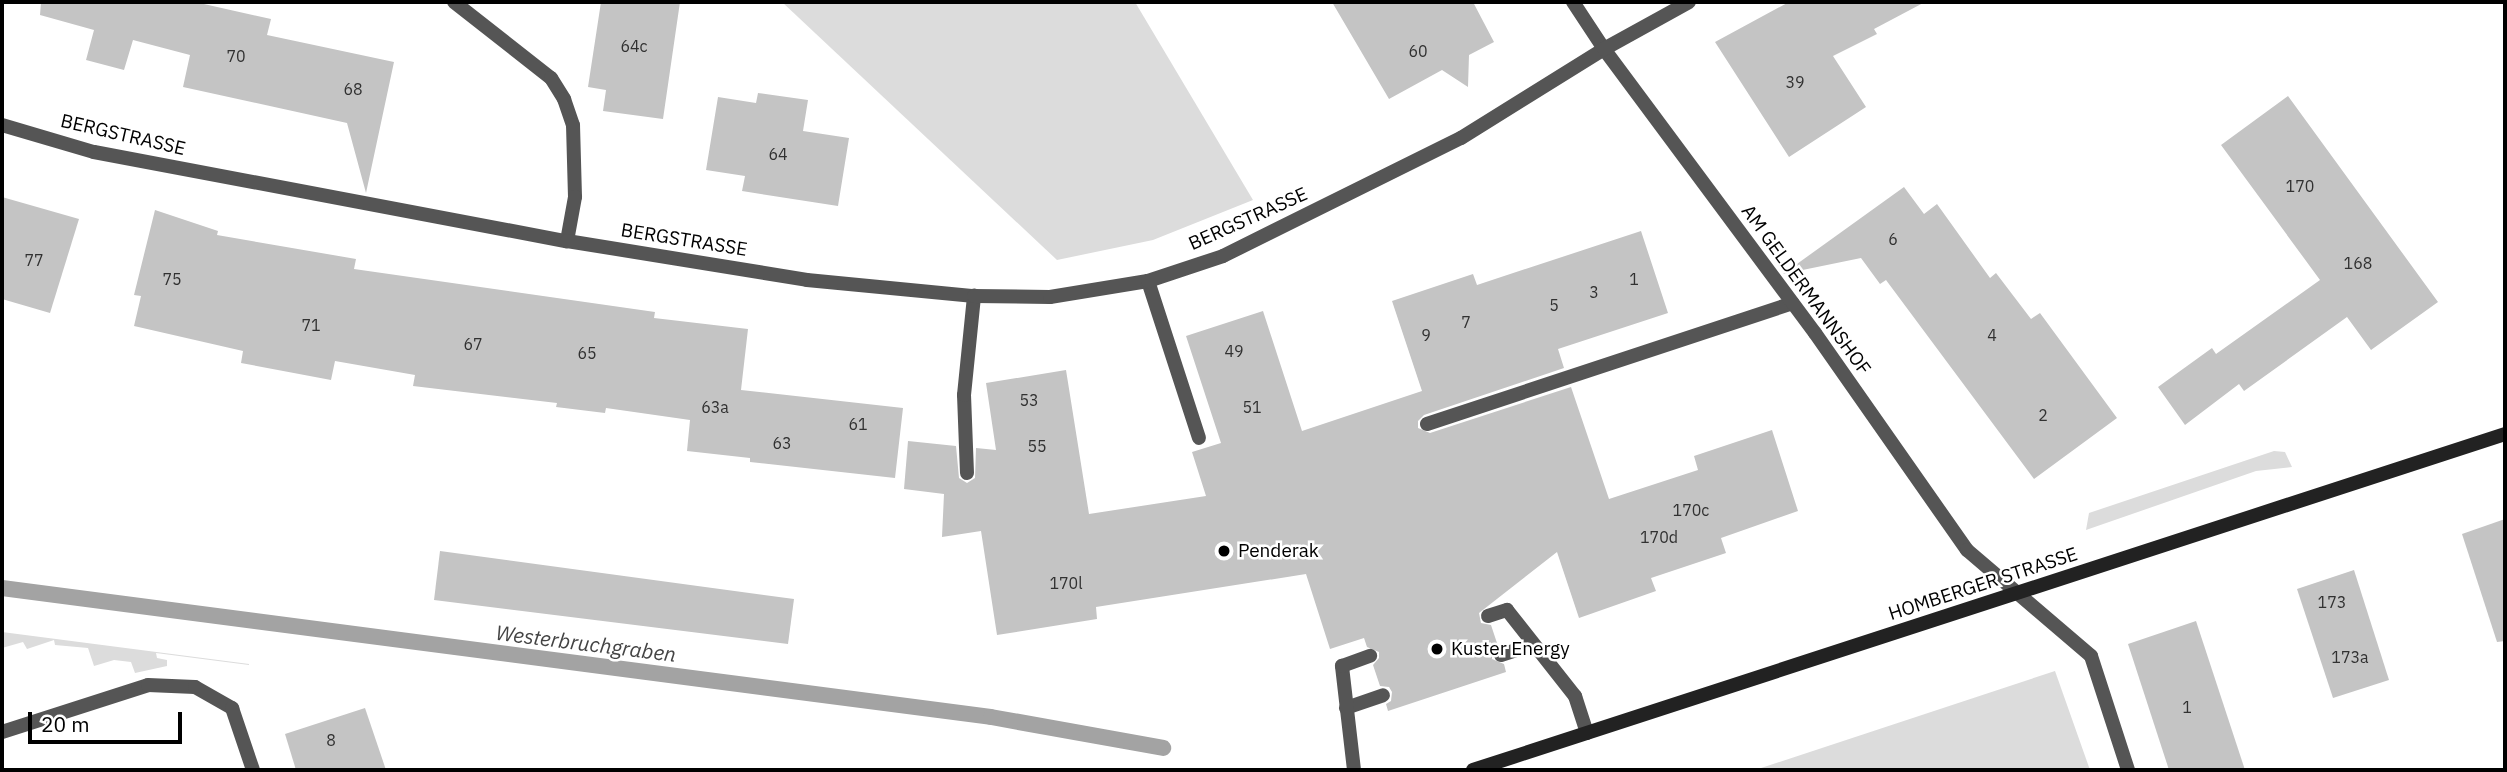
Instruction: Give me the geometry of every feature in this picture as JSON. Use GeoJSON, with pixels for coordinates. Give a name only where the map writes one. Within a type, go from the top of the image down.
{"type":"FeatureCollection","features":[{"type":"Feature","properties":{"kind":"main road","name":"HOMBERGER STRASSE"},"geometry":{"type":"LineString","coordinates":[[1473,770],[2505,434]]}},
{"type":"Feature","properties":{"kind":"street"},"geometry":{"type":"LineString","coordinates":[[454,2],[551,78],[564,99],[573,125],[575,197],[567,241]]}},
{"type":"Feature","properties":{"kind":"street","name":"AM GELDERMANNSHOF"},"geometry":{"type":"LineString","coordinates":[[1573,2],[1604,48],[1793,303],[1966,550],[2091,656],[2128,770]]}},
{"type":"Feature","properties":{"kind":"street","name":"BERGSTRASSE"},"geometry":{"type":"LineString","coordinates":[[2,125],[94,152],[567,241],[807,280],[974,296],[1050,297],[1148,281],[1223,256],[1461,138],[1604,48],[1689,2]]}},
{"type":"Feature","properties":{"kind":"street"},"geometry":{"type":"LineString","coordinates":[[1148,281],[1199,438]]}},
{"type":"Feature","properties":{"kind":"street"},"geometry":{"type":"LineString","coordinates":[[968,473],[964,396],[974,296]]}},
{"type":"Feature","properties":{"kind":"street"},"geometry":{"type":"LineString","coordinates":[[1427,424],[1793,303]]}},
{"type":"Feature","properties":{"kind":"street"},"geometry":{"type":"LineString","coordinates":[[1488,617],[1507,610],[1575,696],[1587,733]]}},
{"type":"Feature","properties":{"kind":"street"},"geometry":{"type":"LineString","coordinates":[[1501,655],[1532,645]]}},
{"type":"Feature","properties":{"kind":"street"},"geometry":{"type":"LineString","coordinates":[[1354,770],[1342,666],[1370,656]]}},
{"type":"Feature","properties":{"kind":"street"},"geometry":{"type":"LineString","coordinates":[[2,732],[148,685],[195,687],[232,708],[253,770]]}},
{"type":"Feature","properties":{"kind":"street"},"geometry":{"type":"LineString","coordinates":[[1346,708],[1383,695]]}},
{"type":"Feature","properties":{"kind":"shaded area"},"geometry":{"type":"Polygon","coordinates":[[[782,2],[1135,2],[1253,200],[1153,240],[1057,260],[782,2]]]}},
{"type":"Feature","properties":{"kind":"shaded area"},"geometry":{"type":"Polygon","coordinates":[[[2274,451],[2285,452],[2292,467],[2256,471],[2086,530],[2089,513],[2274,451]]]}},
{"type":"Feature","properties":{"kind":"shaded area"},"geometry":{"type":"Polygon","coordinates":[[[2,632],[249,665],[156,653],[157,658],[167,660],[167,666],[135,673],[131,662],[114,660],[94,666],[88,648],[55,645],[54,640],[27,649],[23,642],[2,648],[2,632]]]}},
{"type":"Feature","properties":{"kind":"shaded area"},"geometry":{"type":"Polygon","coordinates":[[[2055,671],[2090,770],[1755,770],[2055,671]]]}},
{"type":"Feature","properties":{"kind":"building"},"geometry":{"type":"Polygon","coordinates":[[[41,2],[195,2],[271,19],[267,35],[394,62],[366,193],[347,123],[183,87],[190,55],[133,40],[124,70],[86,60],[94,30],[40,15],[41,2]]]}},
{"type":"Feature","properties":{"kind":"building"},"geometry":{"type":"Polygon","coordinates":[[[601,2],[680,2],[663,119],[603,111],[606,90],[588,87],[601,2]]]}},
{"type":"Feature","properties":{"kind":"building"},"geometry":{"type":"Polygon","coordinates":[[[1332,2],[1473,2],[1494,42],[1469,55],[1468,87],[1442,70],[1389,99],[1332,2]]]}},
{"type":"Feature","properties":{"kind":"building"},"geometry":{"type":"Polygon","coordinates":[[[1789,2],[1925,2],[1874,29],[1877,34],[1833,56],[1866,107],[1789,157],[1715,42],[1789,2]]]}},
{"type":"Feature","properties":{"kind":"building"},"geometry":{"type":"Polygon","coordinates":[[[758,93],[808,100],[803,131],[849,138],[838,206],[742,191],[745,176],[706,170],[718,97],[756,103],[758,93]]]}},
{"type":"Feature","properties":{"kind":"building"},"geometry":{"type":"Polygon","coordinates":[[[2288,96],[2438,302],[2371,350],[2347,317],[2244,391],[2239,384],[2185,425],[2158,387],[2212,348],[2216,354],[2320,280],[2221,145],[2288,96]]]}},
{"type":"Feature","properties":{"kind":"building"},"geometry":{"type":"Polygon","coordinates":[[[1904,187],[1924,214],[1937,204],[1990,278],[1996,273],[2031,319],[2040,313],[2117,418],[2034,479],[1886,280],[1880,284],[1861,258],[1783,274],[1904,187]]]}},
{"type":"Feature","properties":{"kind":"building"},"geometry":{"type":"Polygon","coordinates":[[[2,197],[79,219],[50,313],[2,299],[2,197]]]}},
{"type":"Feature","properties":{"kind":"building"},"geometry":{"type":"Polygon","coordinates":[[[155,210],[218,231],[217,235],[356,259],[354,269],[655,312],[654,318],[748,329],[741,390],[903,408],[895,478],[750,462],[750,458],[687,451],[690,420],[606,408],[605,413],[556,407],[557,403],[413,386],[415,375],[335,361],[331,380],[241,363],[243,351],[134,326],[141,296],[134,295],[155,210]]]}},
{"type":"Feature","properties":{"kind":"building"},"geometry":{"type":"Polygon","coordinates":[[[1641,231],[1668,313],[1558,349],[1564,368],[1424,415],[1418,421],[1418,428],[1430,433],[1571,387],[1609,499],[1698,470],[1694,456],[1772,430],[1798,511],[1721,538],[1726,553],[1651,578],[1656,591],[1579,618],[1557,552],[1479,613],[1481,623],[1491,625],[1498,646],[1492,652],[1492,659],[1504,664],[1506,672],[1388,711],[1386,704],[1391,701],[1392,692],[1389,687],[1380,686],[1373,665],[1379,658],[1379,652],[1367,647],[1364,638],[1330,649],[1306,574],[1096,607],[1097,619],[997,635],[981,531],[942,537],[944,494],[904,489],[908,441],[956,446],[959,478],[967,483],[975,478],[976,448],[996,450],[986,383],[1066,370],[1089,514],[1206,496],[1192,452],[1221,443],[1186,336],[1263,311],[1302,431],[1422,391],[1392,301],[1473,274],[1477,285],[1641,231]]]}},
{"type":"Feature","properties":{"kind":"building"},"geometry":{"type":"Polygon","coordinates":[[[2505,519],[2505,641],[2497,642],[2462,534],[2505,519]]]}},
{"type":"Feature","properties":{"kind":"building"},"geometry":{"type":"Polygon","coordinates":[[[440,551],[794,599],[788,644],[434,600],[440,551]]]}},
{"type":"Feature","properties":{"kind":"building"},"geometry":{"type":"Polygon","coordinates":[[[2354,570],[2389,680],[2333,698],[2297,589],[2354,570]]]}},
{"type":"Feature","properties":{"kind":"building"},"geometry":{"type":"Polygon","coordinates":[[[2196,621],[2245,770],[2169,770],[2128,644],[2196,621]]]}},
{"type":"Feature","properties":{"kind":"building"},"geometry":{"type":"Polygon","coordinates":[[[365,708],[386,770],[296,770],[285,734],[365,708]]]}},
{"type":"Feature","properties":{"kind":"waterway","name":"Westerbruchgraben"},"geometry":{"type":"LineString","coordinates":[[2,588],[991,717],[1163,748]]}},
{"type":"Feature","properties":{"kind":"place","name":"Penderak"},"geometry":{"type":"Point","coordinates":[1224,551]}},
{"type":"Feature","properties":{"kind":"place","name":"Kuster Energy"},"geometry":{"type":"Point","coordinates":[1437,649]}}]}
